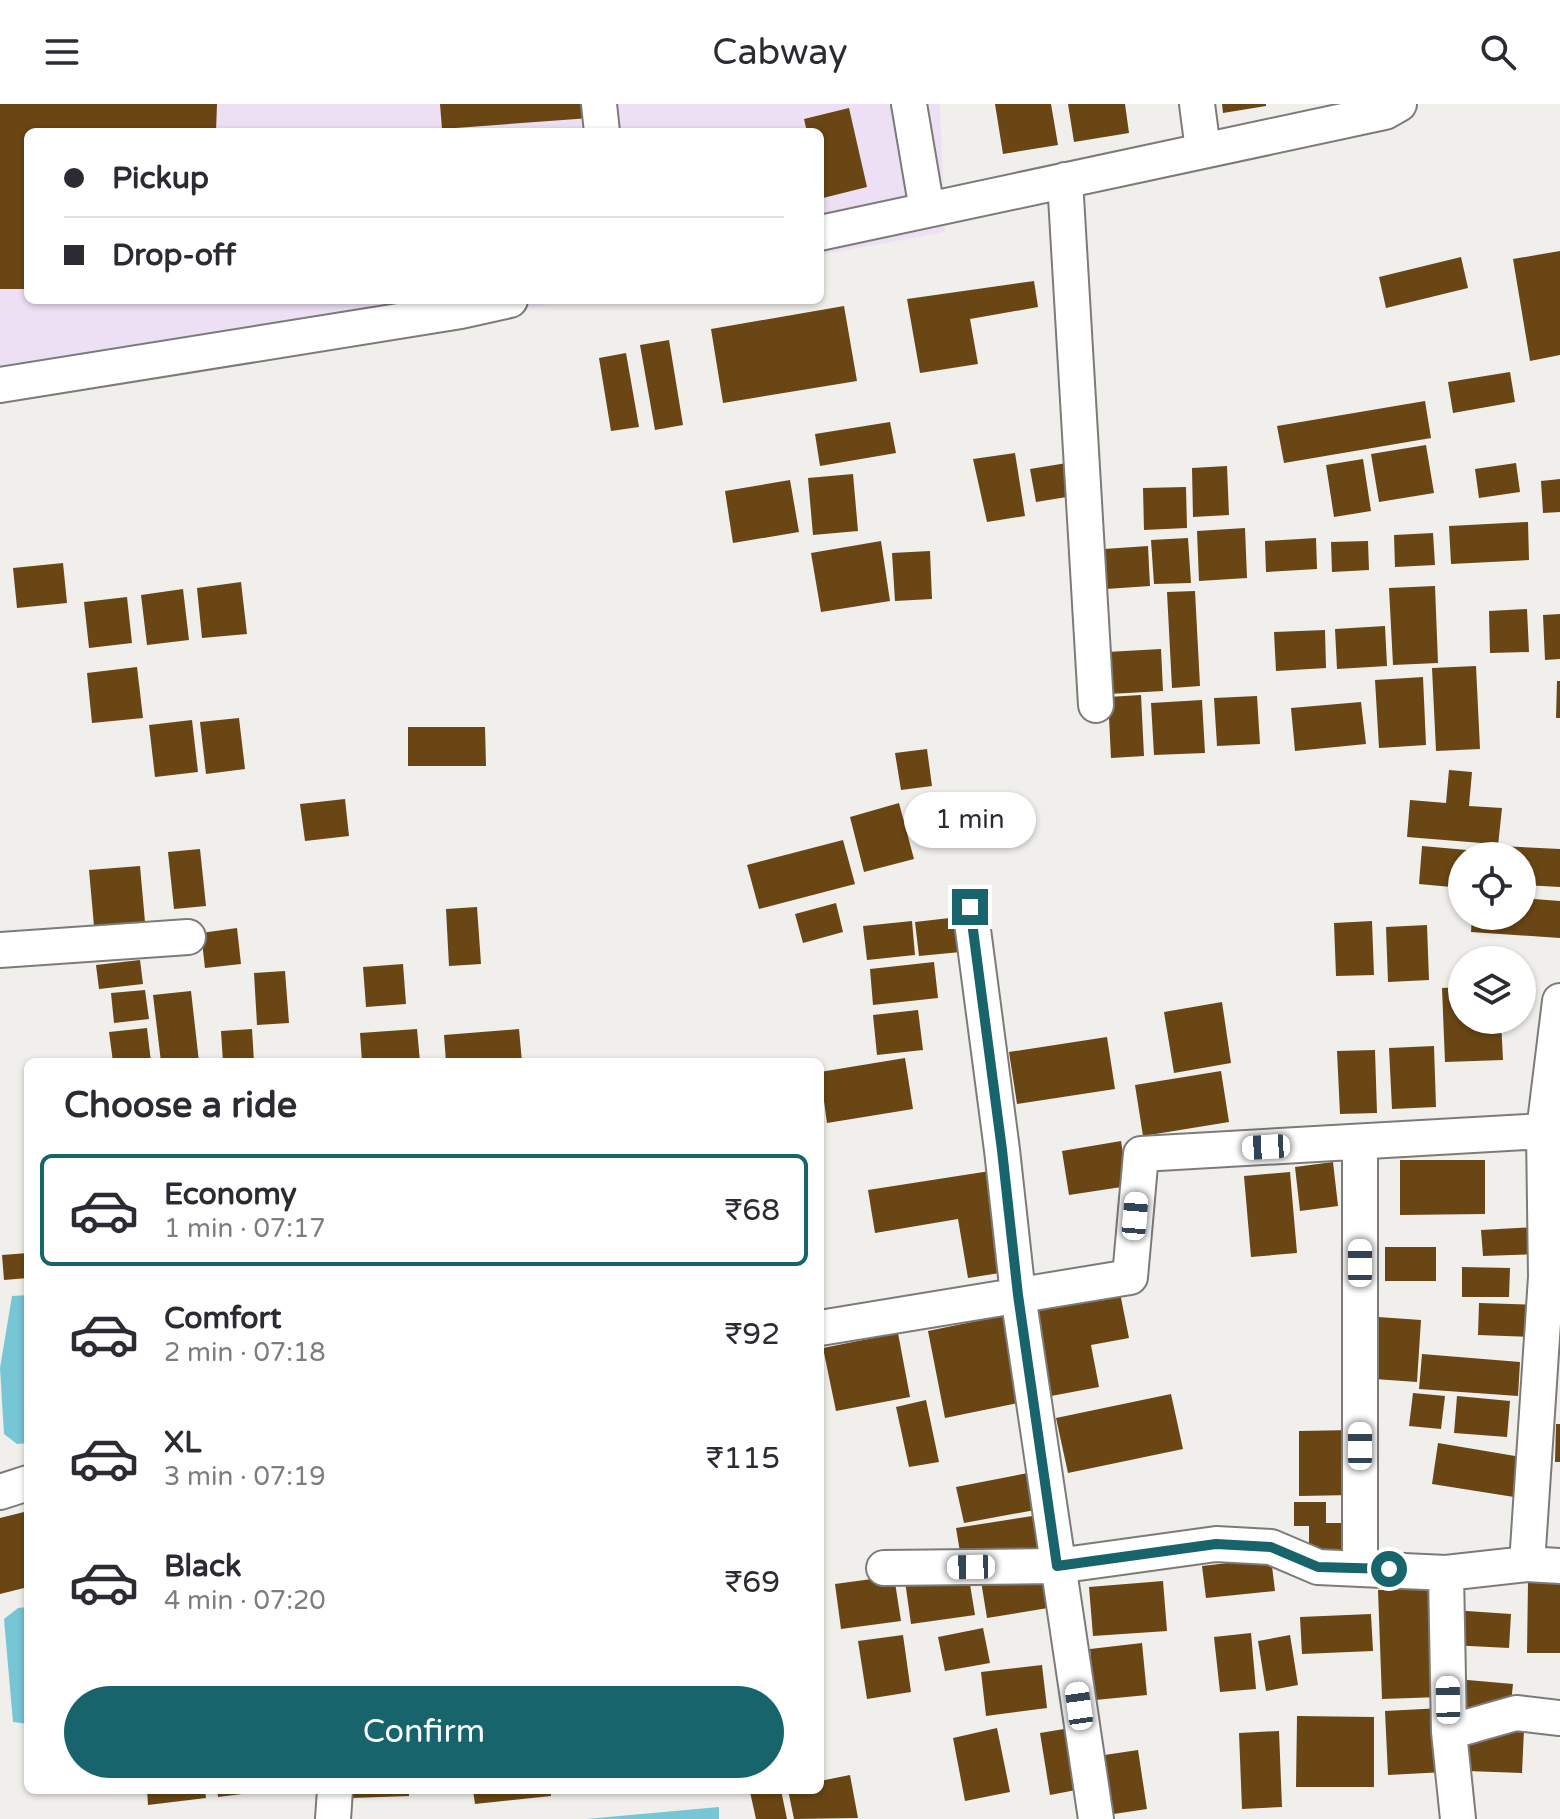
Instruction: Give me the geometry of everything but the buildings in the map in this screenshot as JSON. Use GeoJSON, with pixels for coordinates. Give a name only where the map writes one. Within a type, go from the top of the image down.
{"type":"FeatureCollection","features":[{"type":"Feature","properties":{"kind":"street"},"geometry":{"type":"LineString","coordinates":[[599,104],[602,128]]}},
{"type":"Feature","properties":{"kind":"street"},"geometry":{"type":"LineString","coordinates":[[909,104],[927,210]]}},
{"type":"Feature","properties":{"kind":"street"},"geometry":{"type":"LineString","coordinates":[[1197,104],[1203,150]]}},
{"type":"Feature","properties":{"kind":"street"},"geometry":{"type":"LineString","coordinates":[[824,232],[1385,112],[1399,104]]}},
{"type":"Feature","properties":{"kind":"street"},"geometry":{"type":"LineString","coordinates":[[1065,180],[1096,705]]}},
{"type":"Feature","properties":{"kind":"street"},"geometry":{"type":"LineString","coordinates":[[0,385],[490,304]]}},
{"type":"Feature","properties":{"kind":"street"},"geometry":{"type":"LineString","coordinates":[[970,907],[1018,1295],[1096,1819]]}},
{"type":"Feature","properties":{"kind":"street"},"geometry":{"type":"LineString","coordinates":[[0,950],[188,937]]}},
{"type":"Feature","properties":{"kind":"street"},"geometry":{"type":"LineString","coordinates":[[884,1568],[1057,1566],[1216,1544],[1271,1547],[1318,1567],[1446,1573],[1544,1565],[1553,1276],[1544,1131],[1560,1001]]}},
{"type":"Feature","properties":{"kind":"street"},"geometry":{"type":"LineString","coordinates":[[824,1327],[1130,1277],[1141,1154],[1544,1131]]}},
{"type":"Feature","properties":{"kind":"street"},"geometry":{"type":"LineString","coordinates":[[1360,1142],[1360,1567]]}},
{"type":"Feature","properties":{"kind":"street"},"geometry":{"type":"LineString","coordinates":[[0,1492],[24,1484]]}},
{"type":"Feature","properties":{"kind":"street"},"geometry":{"type":"LineString","coordinates":[[1446,1573],[1449,1732],[1458,1819]]}},
{"type":"Feature","properties":{"kind":"street"},"geometry":{"type":"LineString","coordinates":[[1449,1732],[1516,1713],[1560,1718]]}},
{"type":"Feature","properties":{"kind":"street"},"geometry":{"type":"LineString","coordinates":[[333,1819],[335,1794]]}},
{"type":"Feature","properties":{"kind":"shaded area"},"geometry":{"type":"Polygon","coordinates":[[[0,104],[940,104],[945,232],[824,254],[824,128],[24,128],[24,304],[549,304],[0,404],[0,104]]]}},
{"type":"Feature","properties":{"kind":"water"},"geometry":{"type":"Polygon","coordinates":[[[24,1295],[24,1443],[17,1444],[4,1434],[0,1368],[12,1296],[24,1295]]]}},
{"type":"Feature","properties":{"kind":"water"},"geometry":{"type":"Polygon","coordinates":[[[24,1607],[24,1723],[13,1722],[4,1619],[18,1608],[24,1607]]]}},
{"type":"Feature","properties":{"kind":"water"},"geometry":{"type":"Polygon","coordinates":[[[719,1807],[719,1819],[586,1819],[719,1807]]]}},
{"type":"Feature","properties":{"kind":"route"},"geometry":{"type":"LineString","coordinates":[[970,907],[1018,1295],[1057,1566],[1216,1544],[1271,1547],[1318,1567],[1389,1569]]}}]}
